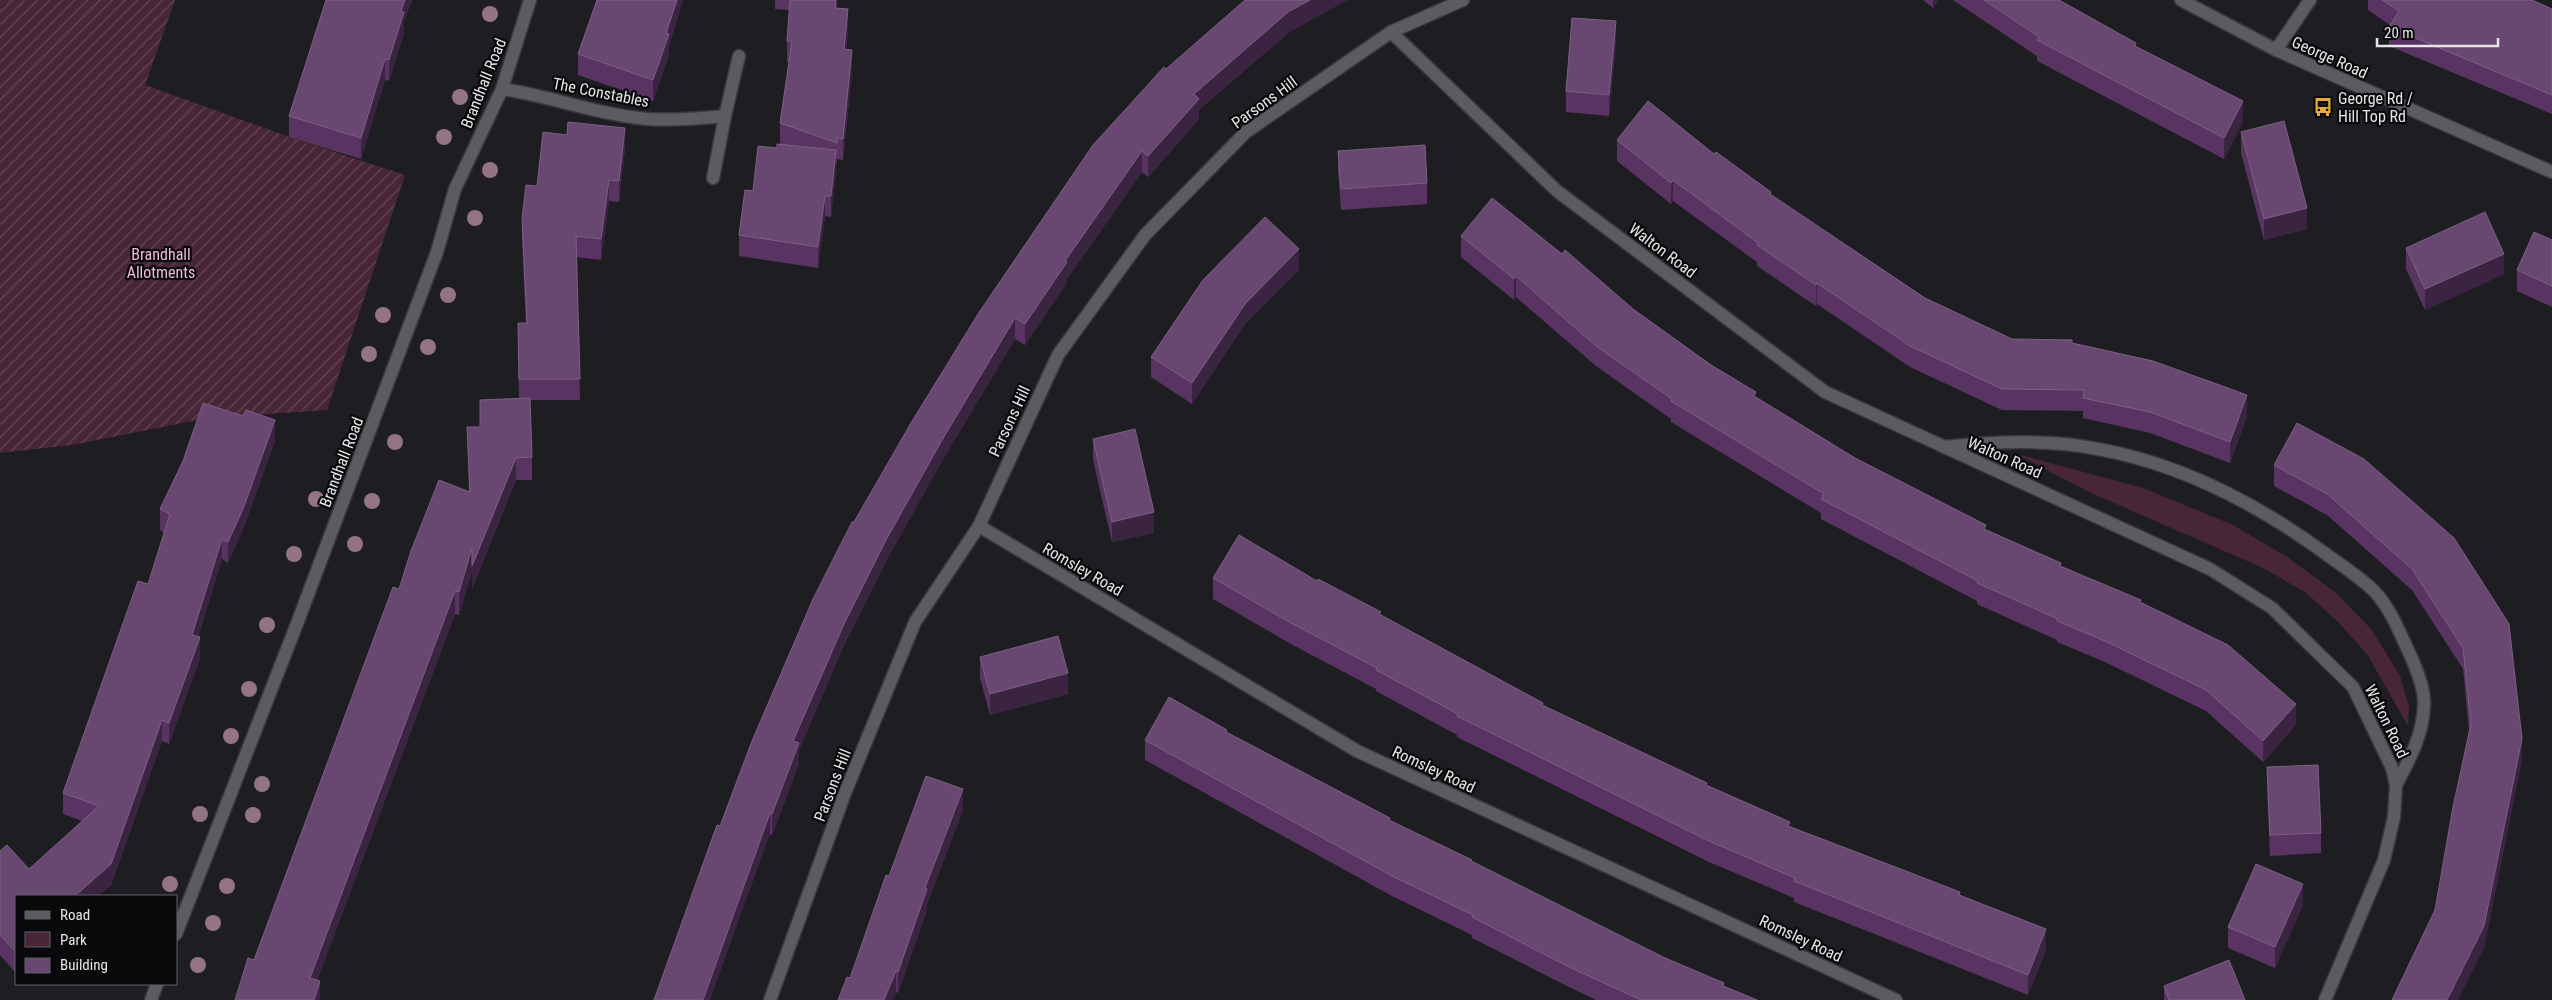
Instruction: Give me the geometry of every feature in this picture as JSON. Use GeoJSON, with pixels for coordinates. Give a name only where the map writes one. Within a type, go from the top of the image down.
{"type":"FeatureCollection","features":[{"type":"Feature","properties":{"kind":"street","name":"Brandhall Road"},"geometry":{"type":"LineString","coordinates":[[178,929],[298,621],[437,252],[455,189],[502,88],[530,0]]}},
{"type":"Feature","properties":{"kind":"street","name":"Parsons Hill"},"geometry":{"type":"LineString","coordinates":[[770,1000],[845,793],[915,622],[979,526],[1058,355],[1145,235],[1246,132],[1391,32],[1463,0]]}},
{"type":"Feature","properties":{"kind":"street","name":"George Road"},"geometry":{"type":"LineString","coordinates":[[2181,0],[2276,50],[2552,172]]}},
{"type":"Feature","properties":{"kind":"street"},"geometry":{"type":"LineString","coordinates":[[2276,50],[2310,0]]}},
{"type":"Feature","properties":{"kind":"street","name":"Walton Road"},"geometry":{"type":"LineString","coordinates":[[1391,32],[1557,191],[1825,392],[2210,569],[2272,608],[2353,687],[2392,768],[2396,785],[2394,817],[2384,860],[2325,1000]]}},
{"type":"Feature","properties":{"kind":"street"},"geometry":{"type":"LineString","coordinates":[[713,178],[739,56]]}},
{"type":"Feature","properties":{"kind":"street","name":"The Constables"},"geometry":{"type":"LineString","coordinates":[[502,88],[535,94],[565,104],[648,119],[725,116]]}},
{"type":"Feature","properties":{"kind":"street"},"geometry":{"type":"LineString","coordinates":[[1944,447],[2002,443],[2055,443],[2099,449],[2150,462],[2207,484],[2251,505],[2298,533],[2340,564],[2375,592],[2398,630],[2417,670],[2424,700],[2421,723],[2416,746],[2396,785]]}},
{"type":"Feature","properties":{"kind":"street","name":"Romsley Road"},"geometry":{"type":"LineString","coordinates":[[979,526],[1356,751],[1896,1000]]}},
{"type":"Feature","properties":{"kind":"street"},"geometry":{"type":"LineString","coordinates":[[150,1000],[157,985]]}},
{"type":"Feature","properties":{"kind":"green space","name":"Brandhall Allotments"},"geometry":{"type":"Polygon","coordinates":[[[0,0],[175,0],[145,85],[289,137],[405,175],[327,410],[208,418],[72,445],[0,453],[0,0]]]}},
{"type":"Feature","properties":{"kind":"green space"},"geometry":{"type":"Polygon","coordinates":[[[2014,453],[2143,488],[2233,525],[2287,557],[2335,592],[2372,630],[2400,676],[2409,707],[2408,726],[2367,654],[2338,622],[2305,592],[2261,567],[2091,493],[2014,453]]]}},
{"type":"Feature","properties":{"kind":"building"},"geometry":{"type":"Polygon","coordinates":[[[326,0],[405,0],[401,11],[404,12],[389,60],[385,59],[361,138],[289,116],[326,0]]]}},
{"type":"Feature","properties":{"kind":"building"},"geometry":{"type":"Polygon","coordinates":[[[597,0],[677,0],[666,33],[669,34],[653,80],[578,54],[597,0]]]}},
{"type":"Feature","properties":{"kind":"building"},"geometry":{"type":"Polygon","coordinates":[[[790,0],[836,0],[835,8],[848,9],[844,49],[852,50],[843,139],[837,138],[837,143],[780,123],[792,41],[787,41],[790,0]]]}},
{"type":"Feature","properties":{"kind":"building"},"geometry":{"type":"Polygon","coordinates":[[[1245,0],[1310,0],[1288,12],[1194,94],[1199,99],[1148,156],[1142,151],[1065,261],[1067,262],[1025,324],[1015,318],[942,440],[886,540],[844,624],[793,741],[799,743],[772,814],[770,813],[703,1000],[654,1000],[717,825],[720,826],[752,741],[813,599],[852,522],[854,522],[911,423],[978,314],[1093,145],[1164,67],[1166,69],[1245,0]]]}},
{"type":"Feature","properties":{"kind":"building"},"geometry":{"type":"Polygon","coordinates":[[[1984,0],[2059,0],[2136,43],[2135,46],[2243,101],[2224,138],[2037,40],[2039,37],[1984,0]]]}},
{"type":"Feature","properties":{"kind":"building"},"geometry":{"type":"Polygon","coordinates":[[[2382,0],[2532,0],[2552,9],[2552,95],[2389,27],[2399,11],[2382,0]]]}},
{"type":"Feature","properties":{"kind":"building"},"geometry":{"type":"Polygon","coordinates":[[[1572,18],[1616,21],[1609,95],[1566,91],[1572,18]]]}},
{"type":"Feature","properties":{"kind":"building"},"geometry":{"type":"Polygon","coordinates":[[[1648,101],[1714,154],[1716,152],[1771,192],[1770,194],[1925,298],[2012,339],[2072,340],[2072,343],[2153,361],[2247,395],[2230,442],[2150,412],[2083,398],[2084,390],[2002,389],[1910,346],[1757,245],[1758,243],[1673,180],[1671,183],[1617,140],[1648,101]]]}},
{"type":"Feature","properties":{"kind":"building"},"geometry":{"type":"Polygon","coordinates":[[[2284,121],[2307,208],[2264,219],[2241,132],[2284,121]]]}},
{"type":"Feature","properties":{"kind":"building"},"geometry":{"type":"Polygon","coordinates":[[[568,122],[625,128],[619,181],[609,180],[601,239],[576,236],[580,379],[519,379],[518,323],[527,323],[522,219],[526,185],[537,186],[543,132],[567,135],[568,122]]]}},
{"type":"Feature","properties":{"kind":"building"},"geometry":{"type":"Polygon","coordinates":[[[777,144],[836,150],[831,196],[825,196],[818,247],[739,235],[745,190],[753,191],[758,146],[777,148],[777,144]]]}},
{"type":"Feature","properties":{"kind":"building"},"geometry":{"type":"Polygon","coordinates":[[[1425,145],[1427,183],[1341,189],[1338,151],[1425,145]]]}},
{"type":"Feature","properties":{"kind":"building"},"geometry":{"type":"Polygon","coordinates":[[[1492,198],[1562,254],[1565,250],[1633,309],[1711,365],[1756,392],[1754,396],[1855,458],[1986,525],[1984,529],[2061,563],[2060,566],[2141,600],[2140,602],[2228,645],[2296,704],[2263,741],[2206,690],[2105,641],[2057,621],[2058,619],[1977,583],[1978,581],[1821,499],[1824,494],[1671,401],[1672,399],[1596,346],[1516,276],[1514,279],[1461,236],[1492,198]]]}},
{"type":"Feature","properties":{"kind":"building"},"geometry":{"type":"Polygon","coordinates":[[[2485,212],[2504,254],[2425,289],[2406,248],[2485,212]]]}},
{"type":"Feature","properties":{"kind":"building"},"geometry":{"type":"Polygon","coordinates":[[[1265,217],[1299,249],[1245,304],[1192,383],[1151,357],[1203,280],[1265,217]]]}},
{"type":"Feature","properties":{"kind":"building"},"geometry":{"type":"Polygon","coordinates":[[[2534,232],[2552,240],[2552,286],[2517,270],[2534,232]]]}},
{"type":"Feature","properties":{"kind":"building"},"geometry":{"type":"Polygon","coordinates":[[[530,398],[532,457],[516,458],[472,566],[472,548],[459,592],[455,591],[310,978],[320,981],[314,1000],[235,1000],[248,958],[254,960],[393,587],[399,589],[411,551],[439,480],[470,492],[467,427],[480,427],[480,400],[530,398]]]}},
{"type":"Feature","properties":{"kind":"building"},"geometry":{"type":"Polygon","coordinates":[[[203,403],[243,416],[246,410],[275,420],[243,509],[228,542],[222,539],[192,635],[200,637],[169,723],[162,720],[111,864],[76,895],[15,895],[15,951],[0,935],[0,851],[7,845],[29,869],[99,806],[63,793],[138,581],[148,584],[170,514],[160,509],[183,461],[203,403]]]}},
{"type":"Feature","properties":{"kind":"building"},"geometry":{"type":"Polygon","coordinates":[[[2297,423],[2364,459],[2454,538],[2509,624],[2522,739],[2484,926],[2447,1000],[2392,1000],[2435,910],[2453,807],[2471,724],[2463,648],[2412,569],[2327,494],[2274,465],[2297,423]]]}},
{"type":"Feature","properties":{"kind":"building"},"geometry":{"type":"Polygon","coordinates":[[[1135,429],[1154,512],[1112,522],[1093,439],[1135,429]]]}},
{"type":"Feature","properties":{"kind":"building"},"geometry":{"type":"Polygon","coordinates":[[[1239,535],[1317,581],[1318,579],[1381,612],[1379,614],[1543,703],[1542,705],[1707,783],[1706,785],[1790,822],[1788,826],[1960,892],[1959,895],[2046,929],[2028,975],[1794,881],[1795,878],[1709,841],[1457,716],[1458,714],[1376,670],[1377,668],[1291,623],[1213,578],[1239,535]]]}},
{"type":"Feature","properties":{"kind":"building"},"geometry":{"type":"Polygon","coordinates":[[[1058,636],[1068,673],[990,694],[980,657],[1058,636]]]}},
{"type":"Feature","properties":{"kind":"building"},"geometry":{"type":"Polygon","coordinates":[[[1169,697],[1227,730],[1226,732],[1390,818],[1389,820],[1663,957],[1724,983],[1723,986],[1757,1000],[1641,1000],[1567,966],[1472,917],[1473,915],[1392,876],[1145,740],[1169,697]]]}},
{"type":"Feature","properties":{"kind":"building"},"geometry":{"type":"Polygon","coordinates":[[[2318,765],[2321,833],[2270,835],[2267,767],[2318,765]]]}},
{"type":"Feature","properties":{"kind":"building"},"geometry":{"type":"Polygon","coordinates":[[[926,776],[963,789],[925,888],[927,889],[898,972],[896,971],[884,1000],[838,1000],[847,977],[850,978],[886,875],[889,876],[926,776]]]}},
{"type":"Feature","properties":{"kind":"building"},"geometry":{"type":"Polygon","coordinates":[[[2256,864],[2303,884],[2275,947],[2228,927],[2256,864]]]}},
{"type":"Feature","properties":{"kind":"building"},"geometry":{"type":"Polygon","coordinates":[[[2229,960],[2245,1000],[2169,1000],[2164,986],[2229,960]]]}},
{"type":"Feature","properties":{"kind":"place","name":"George Rd / Hill Top Rd"},"geometry":{"type":"Point","coordinates":[2323,107]}}]}
